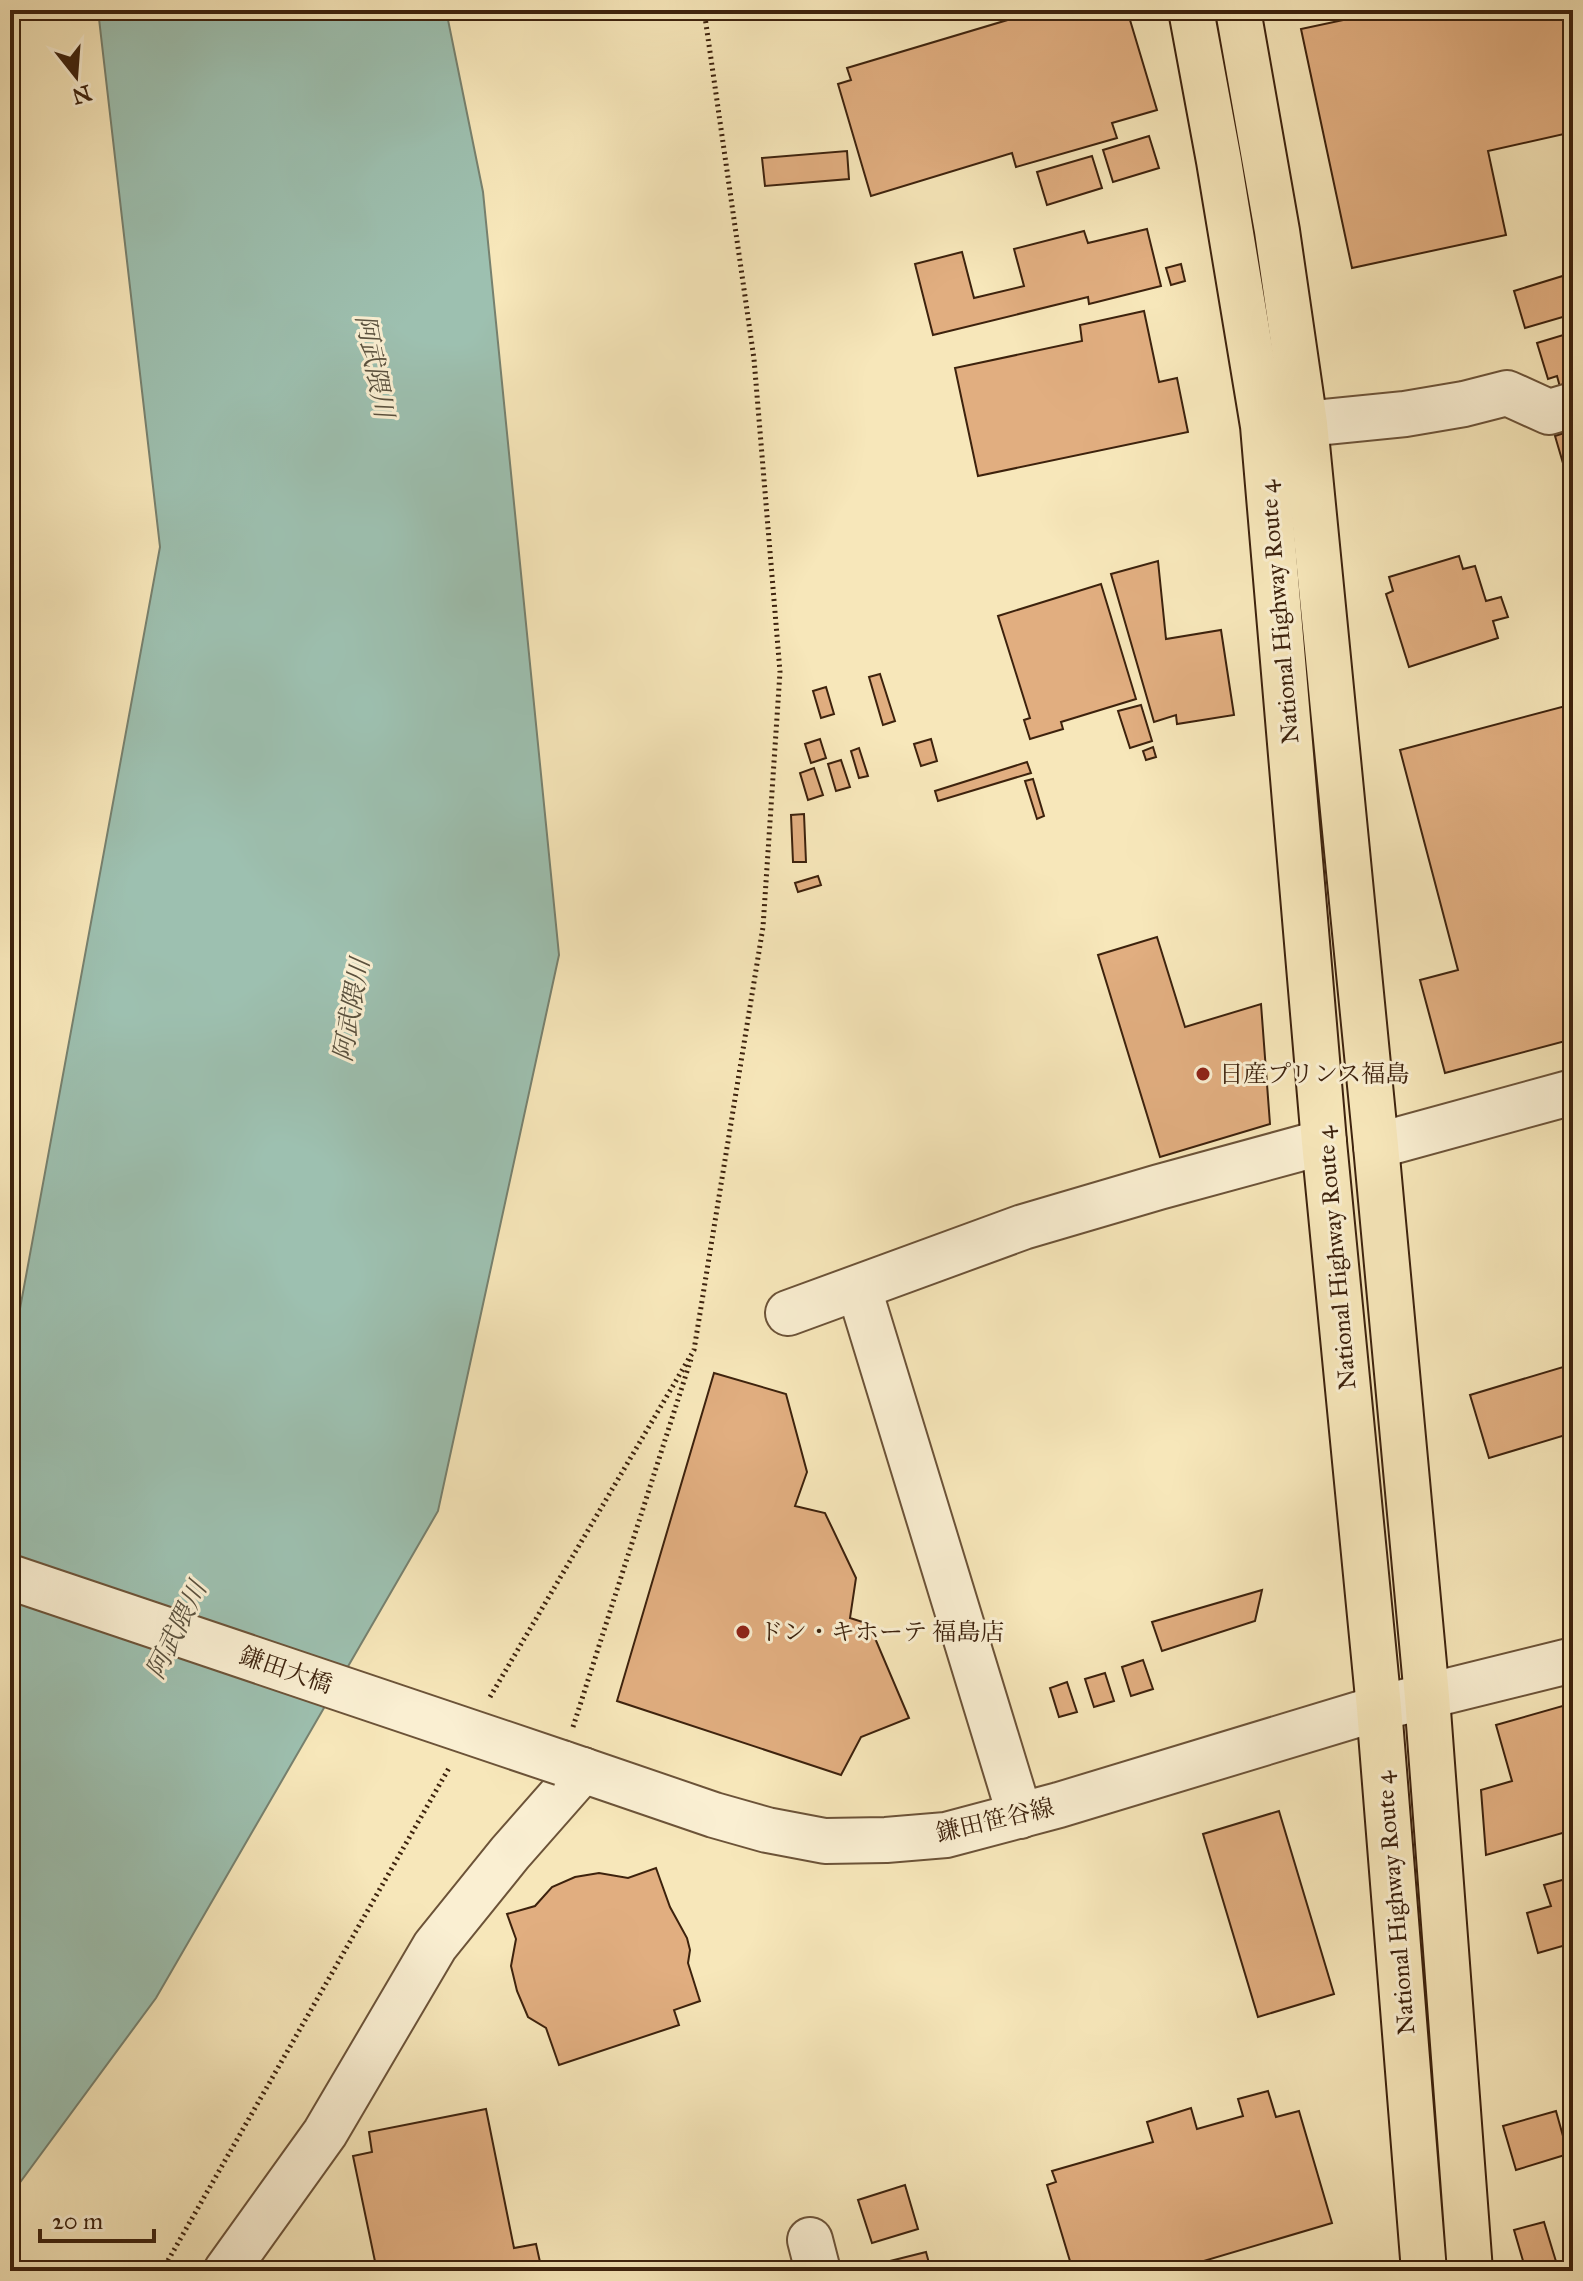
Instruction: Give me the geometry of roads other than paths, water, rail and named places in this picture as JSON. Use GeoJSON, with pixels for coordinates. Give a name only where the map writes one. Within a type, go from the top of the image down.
{"type":"FeatureCollection","features":[{"type":"Feature","properties":{"kind":"highway","name":"National Highway Route 4"},"geometry":{"type":"LineString","coordinates":[[1191,10],[1263,426],[1324,1142],[1379,1708],[1424,2271]]}},
{"type":"Feature","properties":{"kind":"highway","name":"National Highway Route 4"},"geometry":{"type":"LineString","coordinates":[[1238,10],[1277,231],[1305,424],[1427,1697],[1470,2271]]}},
{"type":"Feature","properties":{"kind":"street"},"geometry":{"type":"LineString","coordinates":[[1305,424],[1405,414],[1507,393],[1549,412],[1573,405]]}},
{"type":"Feature","properties":{"kind":"street"},"geometry":{"type":"LineString","coordinates":[[1376,1146],[1573,1092]]}},
{"type":"Feature","properties":{"kind":"street"},"geometry":{"type":"LineString","coordinates":[[788,1313],[1023,1227],[1324,1142]]}},
{"type":"Feature","properties":{"kind":"street"},"geometry":{"type":"LineString","coordinates":[[859,1289],[1020,1816]]}},
{"type":"Feature","properties":{"kind":"street","name":"鎌田大橋"},"geometry":{"type":"LineString","coordinates":[[10,1577],[572,1767]]}},
{"type":"Feature","properties":{"kind":"street","name":"鎌田笹谷線"},"geometry":{"type":"LineString","coordinates":[[572,1767],[714,1815],[767,1830],[825,1841],[946,1835],[1020,1816],[1379,1708],[1573,1660]]}},
{"type":"Feature","properties":{"kind":"street"},"geometry":{"type":"LineString","coordinates":[[226,2271],[325,2133],[435,1946],[510,1853],[572,1767]]}},
{"type":"Feature","properties":{"kind":"water","name":"阿武隈川"},"geometry":{"type":"Polygon","coordinates":[[[98,10],[446,10],[483,192],[559,955],[438,1511],[156,1998],[10,2196],[10,1363],[160,547],[98,10]]]}},
{"type":"Feature","properties":{"kind":"place","name":"日産プリンス福島"},"geometry":{"type":"Point","coordinates":[1203,1074]}},
{"type":"Feature","properties":{"kind":"place","name":"ドン・キホーテ 福島店"},"geometry":{"type":"Point","coordinates":[743,1632]}}]}
